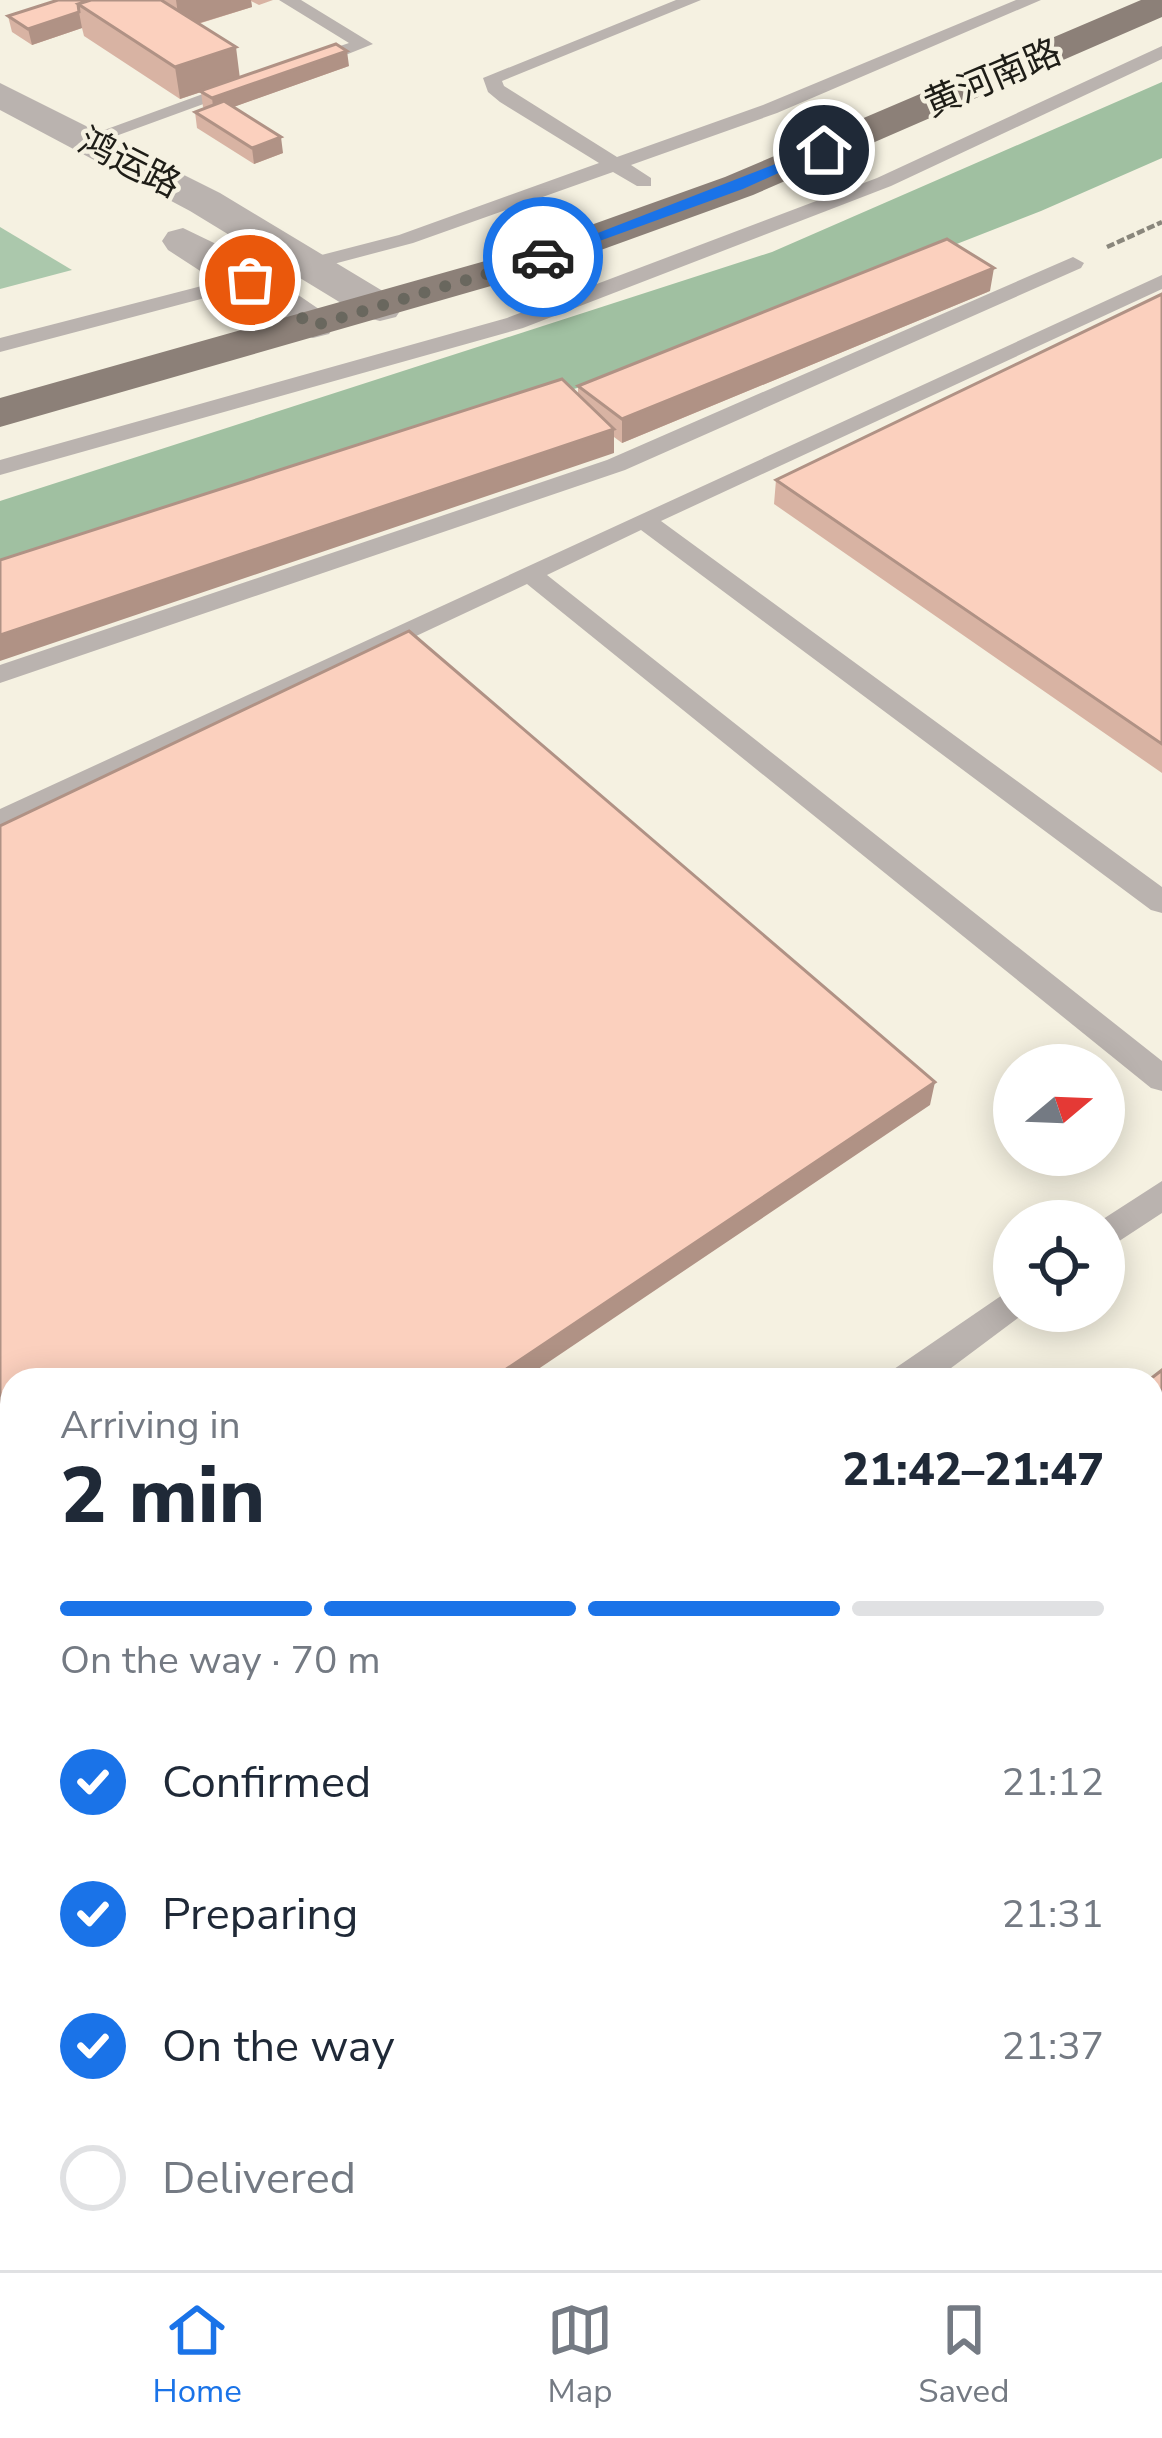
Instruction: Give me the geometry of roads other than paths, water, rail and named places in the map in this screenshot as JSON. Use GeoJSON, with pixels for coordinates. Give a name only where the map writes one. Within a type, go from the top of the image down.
{"type":"FeatureCollection","features":[{"type":"Feature","properties":{"kind":"main road","name":"黄河南路"},"geometry":{"type":"LineString","coordinates":[[0,370],[262,288],[328,273],[631,174],[1099,0]]}},
{"type":"Feature","properties":{"kind":"main road","name":"黄河南路"},"geometry":{"type":"LineString","coordinates":[[0,413],[525,263],[739,186],[1162,4]]}},
{"type":"Feature","properties":{"kind":"street","name":"鸿运路"},"geometry":{"type":"LineString","coordinates":[[0,95],[328,273],[380,308]]}},
{"type":"Feature","properties":{"kind":"street","name":"鸿运路"},"geometry":{"type":"LineString","coordinates":[[144,220],[262,288],[313,326]]}},
{"type":"Feature","properties":{"kind":"lane"},"geometry":{"type":"LineString","coordinates":[[279,74],[364,44],[289,0]]}},
{"type":"Feature","properties":{"kind":"lane"},"geometry":{"type":"LineString","coordinates":[[692,0],[492,78],[507,98],[631,174],[770,109],[1032,0]]}},
{"type":"Feature","properties":{"kind":"lane"},"geometry":{"type":"LineString","coordinates":[[0,468],[515,323],[884,182],[1162,52]]}},
{"type":"Feature","properties":{"kind":"lane"},"geometry":{"type":"LineString","coordinates":[[87,140],[257,81]]}},
{"type":"Feature","properties":{"kind":"lane"},"geometry":{"type":"LineString","coordinates":[[0,674],[616,465],[1073,263]]}},
{"type":"Feature","properties":{"kind":"lane"},"geometry":{"type":"LineString","coordinates":[[0,821],[1162,281]]}},
{"type":"Feature","properties":{"kind":"lane"},"geometry":{"type":"LineString","coordinates":[[0,345],[262,288]]}},
{"type":"Feature","properties":{"kind":"lane"},"geometry":{"type":"LineString","coordinates":[[643,520],[1162,902]]}},
{"type":"Feature","properties":{"kind":"lane"},"geometry":{"type":"LineString","coordinates":[[529,573],[1162,1079]]}},
{"type":"Feature","properties":{"kind":"lane"},"geometry":{"type":"LineString","coordinates":[[1125,1222],[1162,1195]]}},
{"type":"Feature","properties":{"kind":"lane"},"geometry":{"type":"LineString","coordinates":[[923,1368],[993,1317]]}}]}
